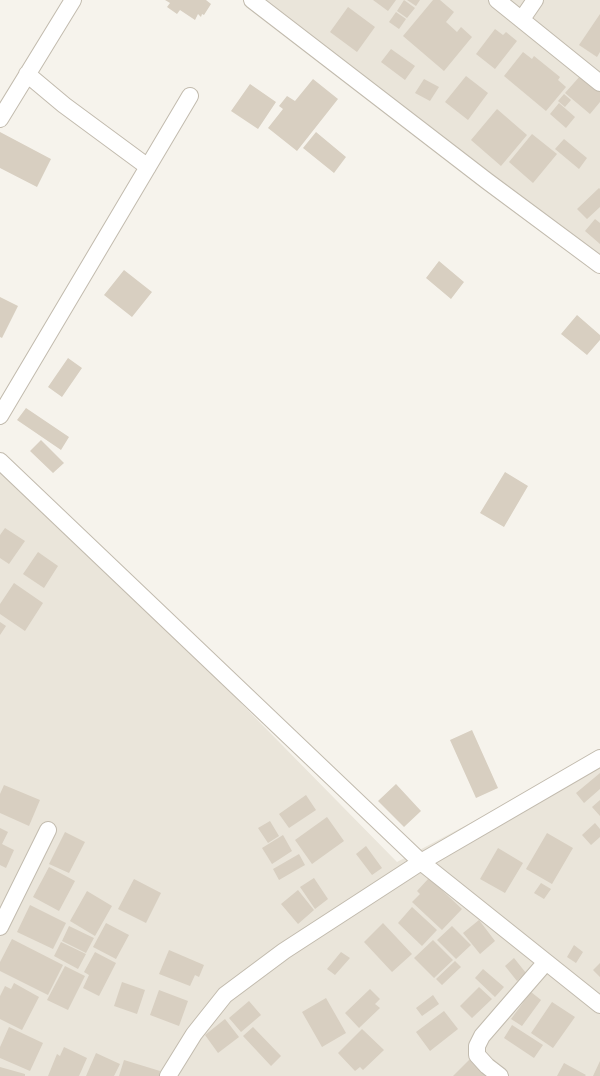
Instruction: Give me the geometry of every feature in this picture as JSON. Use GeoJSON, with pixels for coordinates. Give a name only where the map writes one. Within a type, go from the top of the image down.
{"type":"FeatureCollection","features":[{"type":"Feature","properties":{"kind":"street"},"geometry":{"type":"LineString","coordinates":[[0,119],[73,0]]}},
{"type":"Feature","properties":{"kind":"street"},"geometry":{"type":"LineString","coordinates":[[252,0],[487,181],[600,265]]}},
{"type":"Feature","properties":{"kind":"street"},"geometry":{"type":"LineString","coordinates":[[497,0],[600,83]]}},
{"type":"Feature","properties":{"kind":"street"},"geometry":{"type":"LineString","coordinates":[[522,19],[535,0]]}},
{"type":"Feature","properties":{"kind":"street"},"geometry":{"type":"LineString","coordinates":[[27,74],[64,105],[148,167]]}},
{"type":"Feature","properties":{"kind":"street"},"geometry":{"type":"LineString","coordinates":[[0,416],[190,96]]}},
{"type":"Feature","properties":{"kind":"street"},"geometry":{"type":"LineString","coordinates":[[0,461],[421,862],[600,1005]]}},
{"type":"Feature","properties":{"kind":"street"},"geometry":{"type":"LineString","coordinates":[[168,1076],[194,1034],[225,994],[284,951],[421,862],[600,758]]}},
{"type":"Feature","properties":{"kind":"street"},"geometry":{"type":"LineString","coordinates":[[0,927],[48,830]]}},
{"type":"Feature","properties":{"kind":"street"},"geometry":{"type":"LineString","coordinates":[[500,1076],[487,1066],[477,1055],[477,1046],[482,1036],[546,962]]}},
{"type":"Feature","properties":{"kind":"shaded area"},"geometry":{"type":"Polygon","coordinates":[[[250,0],[600,0],[600,267],[250,0]]]}},
{"type":"Feature","properties":{"kind":"shaded area"},"geometry":{"type":"Polygon","coordinates":[[[0,458],[397,862],[600,754],[600,1076],[0,1076],[0,458]]]}},
{"type":"Feature","properties":{"kind":"building"},"geometry":{"type":"Polygon","coordinates":[[[165,0],[206,0],[211,4],[204,15],[202,14],[201,17],[198,14],[195,20],[180,10],[177,14],[167,7],[170,3],[165,0]]]}},
{"type":"Feature","properties":{"kind":"building"},"geometry":{"type":"Polygon","coordinates":[[[373,0],[396,0],[388,11],[373,0]]]}},
{"type":"Feature","properties":{"kind":"building"},"geometry":{"type":"Polygon","coordinates":[[[404,0],[415,8],[407,18],[397,11],[404,0]]]}},
{"type":"Feature","properties":{"kind":"building"},"geometry":{"type":"Polygon","coordinates":[[[407,0],[420,0],[416,6],[407,0]]]}},
{"type":"Feature","properties":{"kind":"building"},"geometry":{"type":"Polygon","coordinates":[[[433,0],[440,0],[454,12],[446,22],[457,32],[461,27],[472,37],[444,71],[403,36],[433,0]]]}},
{"type":"Feature","properties":{"kind":"building"},"geometry":{"type":"Polygon","coordinates":[[[348,7],[375,27],[357,52],[330,32],[348,7]]]}},
{"type":"Feature","properties":{"kind":"building"},"geometry":{"type":"Polygon","coordinates":[[[396,12],[406,19],[399,29],[389,22],[396,12]]]}},
{"type":"Feature","properties":{"kind":"building"},"geometry":{"type":"Polygon","coordinates":[[[600,14],[600,52],[597,57],[579,45],[600,14]]]}},
{"type":"Feature","properties":{"kind":"building"},"geometry":{"type":"Polygon","coordinates":[[[495,29],[503,35],[506,32],[517,41],[495,69],[476,54],[495,29]]]}},
{"type":"Feature","properties":{"kind":"building"},"geometry":{"type":"Polygon","coordinates":[[[391,49],[415,66],[405,80],[381,62],[391,49]]]}},
{"type":"Feature","properties":{"kind":"building"},"geometry":{"type":"Polygon","coordinates":[[[523,52],[532,59],[534,56],[560,77],[558,80],[566,87],[546,111],[504,76],[523,52]]]}},
{"type":"Feature","properties":{"kind":"building"},"geometry":{"type":"Polygon","coordinates":[[[581,75],[600,92],[600,102],[590,114],[565,93],[581,75]]]}},
{"type":"Feature","properties":{"kind":"building"},"geometry":{"type":"Polygon","coordinates":[[[466,76],[488,93],[468,120],[445,102],[466,76]]]}},
{"type":"Feature","properties":{"kind":"building"},"geometry":{"type":"Polygon","coordinates":[[[313,79],[338,99],[297,151],[268,128],[283,109],[279,106],[287,96],[295,101],[313,79]]]}},
{"type":"Feature","properties":{"kind":"building"},"geometry":{"type":"Polygon","coordinates":[[[424,79],[439,87],[430,101],[415,93],[424,79]]]}},
{"type":"Feature","properties":{"kind":"building"},"geometry":{"type":"Polygon","coordinates":[[[250,84],[276,102],[258,129],[231,111],[250,84]]]}},
{"type":"Feature","properties":{"kind":"building"},"geometry":{"type":"Polygon","coordinates":[[[564,94],[571,100],[565,107],[558,101],[564,94]]]}},
{"type":"Feature","properties":{"kind":"building"},"geometry":{"type":"Polygon","coordinates":[[[559,103],[575,117],[566,128],[550,114],[559,103]]]}},
{"type":"Feature","properties":{"kind":"building"},"geometry":{"type":"Polygon","coordinates":[[[497,109],[527,135],[501,166],[471,140],[497,109]]]}},
{"type":"Feature","properties":{"kind":"building"},"geometry":{"type":"Polygon","coordinates":[[[0,132],[51,159],[37,187],[0,168],[0,132]]]}},
{"type":"Feature","properties":{"kind":"building"},"geometry":{"type":"Polygon","coordinates":[[[316,132],[346,157],[334,173],[303,148],[316,132]]]}},
{"type":"Feature","properties":{"kind":"building"},"geometry":{"type":"Polygon","coordinates":[[[532,134],[557,154],[533,183],[509,162],[532,134]]]}},
{"type":"Feature","properties":{"kind":"building"},"geometry":{"type":"Polygon","coordinates":[[[564,139],[587,158],[579,169],[555,149],[564,139]]]}},
{"type":"Feature","properties":{"kind":"building"},"geometry":{"type":"Polygon","coordinates":[[[599,188],[600,207],[587,219],[577,209],[599,188]]]}},
{"type":"Feature","properties":{"kind":"building"},"geometry":{"type":"Polygon","coordinates":[[[595,219],[600,223],[600,244],[585,231],[595,219]]]}},
{"type":"Feature","properties":{"kind":"building"},"geometry":{"type":"Polygon","coordinates":[[[439,261],[464,282],[451,299],[426,278],[439,261]]]}},
{"type":"Feature","properties":{"kind":"building"},"geometry":{"type":"Polygon","coordinates":[[[124,270],[152,292],[132,317],[104,295],[124,270]]]}},
{"type":"Feature","properties":{"kind":"building"},"geometry":{"type":"Polygon","coordinates":[[[0,297],[18,306],[2,338],[0,337],[0,297]]]}},
{"type":"Feature","properties":{"kind":"building"},"geometry":{"type":"Polygon","coordinates":[[[577,315],[600,335],[600,340],[587,355],[561,334],[577,315]]]}},
{"type":"Feature","properties":{"kind":"building"},"geometry":{"type":"Polygon","coordinates":[[[68,358],[82,368],[62,397],[48,387],[68,358]]]}},
{"type":"Feature","properties":{"kind":"building"},"geometry":{"type":"Polygon","coordinates":[[[26,408],[69,437],[61,450],[17,420],[26,408]]]}},
{"type":"Feature","properties":{"kind":"building"},"geometry":{"type":"Polygon","coordinates":[[[41,440],[64,463],[53,473],[30,451],[41,440]]]}},
{"type":"Feature","properties":{"kind":"building"},"geometry":{"type":"Polygon","coordinates":[[[505,472],[528,486],[504,527],[480,513],[505,472]]]}},
{"type":"Feature","properties":{"kind":"building"},"geometry":{"type":"Polygon","coordinates":[[[5,528],[25,541],[9,564],[0,558],[0,535],[5,528]]]}},
{"type":"Feature","properties":{"kind":"building"},"geometry":{"type":"Polygon","coordinates":[[[38,552],[58,566],[44,588],[23,574],[38,552]]]}},
{"type":"Feature","properties":{"kind":"building"},"geometry":{"type":"Polygon","coordinates":[[[14,583],[43,603],[25,631],[0,614],[0,604],[14,583]]]}},
{"type":"Feature","properties":{"kind":"building"},"geometry":{"type":"Polygon","coordinates":[[[0,622],[6,626],[0,635],[0,622]]]}},
{"type":"Feature","properties":{"kind":"building"},"geometry":{"type":"Polygon","coordinates":[[[472,730],[498,788],[476,798],[450,740],[472,730]]]}},
{"type":"Feature","properties":{"kind":"building"},"geometry":{"type":"Polygon","coordinates":[[[600,773],[600,789],[584,803],[576,793],[600,773]]]}},
{"type":"Feature","properties":{"kind":"building"},"geometry":{"type":"Polygon","coordinates":[[[396,784],[421,811],[404,827],[378,801],[396,784]]]}},
{"type":"Feature","properties":{"kind":"building"},"geometry":{"type":"Polygon","coordinates":[[[4,785],[40,800],[29,826],[0,813],[0,794],[4,785]]]}},
{"type":"Feature","properties":{"kind":"building"},"geometry":{"type":"Polygon","coordinates":[[[306,795],[316,810],[289,828],[279,814],[306,795]]]}},
{"type":"Feature","properties":{"kind":"building"},"geometry":{"type":"Polygon","coordinates":[[[600,800],[600,816],[592,807],[600,800]]]}},
{"type":"Feature","properties":{"kind":"building"},"geometry":{"type":"Polygon","coordinates":[[[327,817],[344,841],[312,864],[295,840],[327,817]]]}},
{"type":"Feature","properties":{"kind":"building"},"geometry":{"type":"Polygon","coordinates":[[[270,821],[279,836],[268,843],[258,828],[270,821]]]}},
{"type":"Feature","properties":{"kind":"building"},"geometry":{"type":"Polygon","coordinates":[[[595,823],[600,829],[600,837],[591,845],[582,835],[595,823]]]}},
{"type":"Feature","properties":{"kind":"building"},"geometry":{"type":"Polygon","coordinates":[[[0,828],[8,832],[2,844],[14,850],[6,868],[0,865],[0,828]]]}},
{"type":"Feature","properties":{"kind":"building"},"geometry":{"type":"Polygon","coordinates":[[[65,832],[85,842],[69,873],[49,864],[65,832]]]}},
{"type":"Feature","properties":{"kind":"building"},"geometry":{"type":"Polygon","coordinates":[[[547,833],[573,848],[552,884],[526,869],[547,833]]]}},
{"type":"Feature","properties":{"kind":"building"},"geometry":{"type":"Polygon","coordinates":[[[283,835],[292,851],[272,864],[262,848],[283,835]]]}},
{"type":"Feature","properties":{"kind":"building"},"geometry":{"type":"Polygon","coordinates":[[[366,846],[382,868],[372,875],[356,854],[366,846]]]}},
{"type":"Feature","properties":{"kind":"building"},"geometry":{"type":"Polygon","coordinates":[[[498,848],[523,863],[505,893],[480,879],[498,848]]]}},
{"type":"Feature","properties":{"kind":"building"},"geometry":{"type":"Polygon","coordinates":[[[299,854],[305,865],[279,880],[273,869],[299,854]]]}},
{"type":"Feature","properties":{"kind":"building"},"geometry":{"type":"Polygon","coordinates":[[[49,867],[75,881],[59,911],[33,897],[49,867]]]}},
{"type":"Feature","properties":{"kind":"building"},"geometry":{"type":"Polygon","coordinates":[[[314,878],[328,899],[315,909],[300,887],[314,878]]]}},
{"type":"Feature","properties":{"kind":"building"},"geometry":{"type":"Polygon","coordinates":[[[429,878],[462,909],[442,930],[412,902],[420,894],[417,891],[429,878]]]}},
{"type":"Feature","properties":{"kind":"building"},"geometry":{"type":"Polygon","coordinates":[[[134,879],[161,893],[146,923],[118,909],[134,879]]]}},
{"type":"Feature","properties":{"kind":"building"},"geometry":{"type":"Polygon","coordinates":[[[541,883],[551,889],[544,899],[534,893],[541,883]]]}},
{"type":"Feature","properties":{"kind":"building"},"geometry":{"type":"Polygon","coordinates":[[[298,890],[314,910],[298,924],[281,904],[298,890]]]}},
{"type":"Feature","properties":{"kind":"building"},"geometry":{"type":"Polygon","coordinates":[[[87,891],[112,906],[95,936],[70,921],[87,891]]]}},
{"type":"Feature","properties":{"kind":"building"},"geometry":{"type":"Polygon","coordinates":[[[30,905],[66,923],[53,949],[17,932],[30,905]]]}},
{"type":"Feature","properties":{"kind":"building"},"geometry":{"type":"Polygon","coordinates":[[[412,907],[437,930],[422,946],[398,923],[412,907]]]}},
{"type":"Feature","properties":{"kind":"building"},"geometry":{"type":"Polygon","coordinates":[[[479,920],[495,941],[480,954],[463,933],[479,920]]]}},
{"type":"Feature","properties":{"kind":"building"},"geometry":{"type":"Polygon","coordinates":[[[106,923],[129,935],[116,959],[93,947],[106,923]]]}},
{"type":"Feature","properties":{"kind":"building"},"geometry":{"type":"Polygon","coordinates":[[[383,923],[412,954],[392,972],[364,942],[383,923]]]}},
{"type":"Feature","properties":{"kind":"building"},"geometry":{"type":"Polygon","coordinates":[[[69,926],[94,938],[86,953],[62,941],[69,926]]]}},
{"type":"Feature","properties":{"kind":"building"},"geometry":{"type":"Polygon","coordinates":[[[452,926],[471,945],[456,959],[437,940],[452,926]]]}},
{"type":"Feature","properties":{"kind":"building"},"geometry":{"type":"Polygon","coordinates":[[[12,939],[63,965],[48,995],[0,971],[0,962],[12,939]]]}},
{"type":"Feature","properties":{"kind":"building"},"geometry":{"type":"Polygon","coordinates":[[[433,940],[453,960],[434,978],[414,958],[433,940]]]}},
{"type":"Feature","properties":{"kind":"building"},"geometry":{"type":"Polygon","coordinates":[[[61,942],[86,954],[78,969],[54,956],[61,942]]]}},
{"type":"Feature","properties":{"kind":"building"},"geometry":{"type":"Polygon","coordinates":[[[574,945],[583,952],[576,963],[567,957],[574,945]]]}},
{"type":"Feature","properties":{"kind":"building"},"geometry":{"type":"Polygon","coordinates":[[[169,950],[204,965],[199,977],[195,975],[190,986],[159,974],[169,950]]]}},
{"type":"Feature","properties":{"kind":"building"},"geometry":{"type":"Polygon","coordinates":[[[95,952],[116,963],[99,996],[83,988],[89,975],[84,972],[95,952]]]}},
{"type":"Feature","properties":{"kind":"building"},"geometry":{"type":"Polygon","coordinates":[[[341,952],[350,958],[335,975],[327,969],[341,952]]]}},
{"type":"Feature","properties":{"kind":"building"},"geometry":{"type":"Polygon","coordinates":[[[514,958],[526,973],[517,981],[505,966],[514,958]]]}},
{"type":"Feature","properties":{"kind":"building"},"geometry":{"type":"Polygon","coordinates":[[[455,961],[461,967],[442,985],[436,979],[455,961]]]}},
{"type":"Feature","properties":{"kind":"building"},"geometry":{"type":"Polygon","coordinates":[[[600,963],[600,977],[593,970],[600,963]]]}},
{"type":"Feature","properties":{"kind":"building"},"geometry":{"type":"Polygon","coordinates":[[[65,966],[85,976],[68,1010],[47,1000],[65,966]]]}},
{"type":"Feature","properties":{"kind":"building"},"geometry":{"type":"Polygon","coordinates":[[[483,969],[504,987],[495,997],[475,978],[483,969]]]}},
{"type":"Feature","properties":{"kind":"building"},"geometry":{"type":"Polygon","coordinates":[[[122,982],[145,990],[137,1014],[114,1006],[122,982]]]}},
{"type":"Feature","properties":{"kind":"building"},"geometry":{"type":"Polygon","coordinates":[[[14,983],[39,997],[22,1030],[0,1019],[0,996],[5,986],[11,989],[14,983]]]}},
{"type":"Feature","properties":{"kind":"building"},"geometry":{"type":"Polygon","coordinates":[[[479,987],[492,999],[472,1018],[460,1006],[479,987]]]}},
{"type":"Feature","properties":{"kind":"building"},"geometry":{"type":"Polygon","coordinates":[[[370,989],[380,999],[375,1004],[380,1008],[359,1028],[345,1013],[370,989]]]}},
{"type":"Feature","properties":{"kind":"building"},"geometry":{"type":"Polygon","coordinates":[[[159,990],[188,1001],[179,1026],[150,1015],[159,990]]]}},
{"type":"Feature","properties":{"kind":"building"},"geometry":{"type":"Polygon","coordinates":[[[531,992],[541,1000],[522,1026],[511,1019],[531,992]]]}},
{"type":"Feature","properties":{"kind":"building"},"geometry":{"type":"Polygon","coordinates":[[[433,995],[439,1004],[422,1016],[416,1008],[433,995]]]}},
{"type":"Feature","properties":{"kind":"building"},"geometry":{"type":"Polygon","coordinates":[[[326,998],[346,1033],[322,1047],[302,1012],[326,998]]]}},
{"type":"Feature","properties":{"kind":"building"},"geometry":{"type":"Polygon","coordinates":[[[249,1001],[261,1015],[241,1032],[229,1018],[249,1001]]]}},
{"type":"Feature","properties":{"kind":"building"},"geometry":{"type":"Polygon","coordinates":[[[552,1002],[575,1017],[553,1048],[531,1033],[552,1002]]]}},
{"type":"Feature","properties":{"kind":"building"},"geometry":{"type":"Polygon","coordinates":[[[444,1011],[458,1029],[430,1051],[416,1032],[444,1011]]]}},
{"type":"Feature","properties":{"kind":"building"},"geometry":{"type":"Polygon","coordinates":[[[225,1019],[239,1037],[218,1053],[205,1035],[225,1019]]]}},
{"type":"Feature","properties":{"kind":"building"},"geometry":{"type":"Polygon","coordinates":[[[512,1025],[543,1045],[534,1058],[504,1038],[512,1025]]]}},
{"type":"Feature","properties":{"kind":"building"},"geometry":{"type":"Polygon","coordinates":[[[9,1027],[43,1043],[30,1071],[0,1058],[0,1047],[9,1027]]]}},
{"type":"Feature","properties":{"kind":"building"},"geometry":{"type":"Polygon","coordinates":[[[253,1027],[281,1056],[271,1066],[243,1036],[253,1027]]]}},
{"type":"Feature","properties":{"kind":"building"},"geometry":{"type":"Polygon","coordinates":[[[362,1029],[384,1050],[363,1070],[360,1067],[355,1071],[338,1053],[362,1029]]]}},
{"type":"Feature","properties":{"kind":"building"},"geometry":{"type":"Polygon","coordinates":[[[64,1047],[87,1058],[79,1076],[48,1076],[57,1054],[60,1056],[64,1047]]]}},
{"type":"Feature","properties":{"kind":"building"},"geometry":{"type":"Polygon","coordinates":[[[96,1053],[120,1064],[114,1076],[86,1076],[96,1053]]]}},
{"type":"Feature","properties":{"kind":"building"},"geometry":{"type":"Polygon","coordinates":[[[474,1055],[495,1076],[453,1076],[474,1055]]]}},
{"type":"Feature","properties":{"kind":"building"},"geometry":{"type":"Polygon","coordinates":[[[124,1060],[160,1071],[159,1076],[119,1076],[124,1060]]]}},
{"type":"Feature","properties":{"kind":"building"},"geometry":{"type":"Polygon","coordinates":[[[600,1061],[600,1076],[593,1076],[600,1061]]]}},
{"type":"Feature","properties":{"kind":"building"},"geometry":{"type":"Polygon","coordinates":[[[564,1063],[586,1075],[557,1076],[564,1063]]]}},
{"type":"Feature","properties":{"kind":"building"},"geometry":{"type":"Polygon","coordinates":[[[0,1067],[25,1074],[25,1076],[0,1076],[0,1067]]]}}]}
